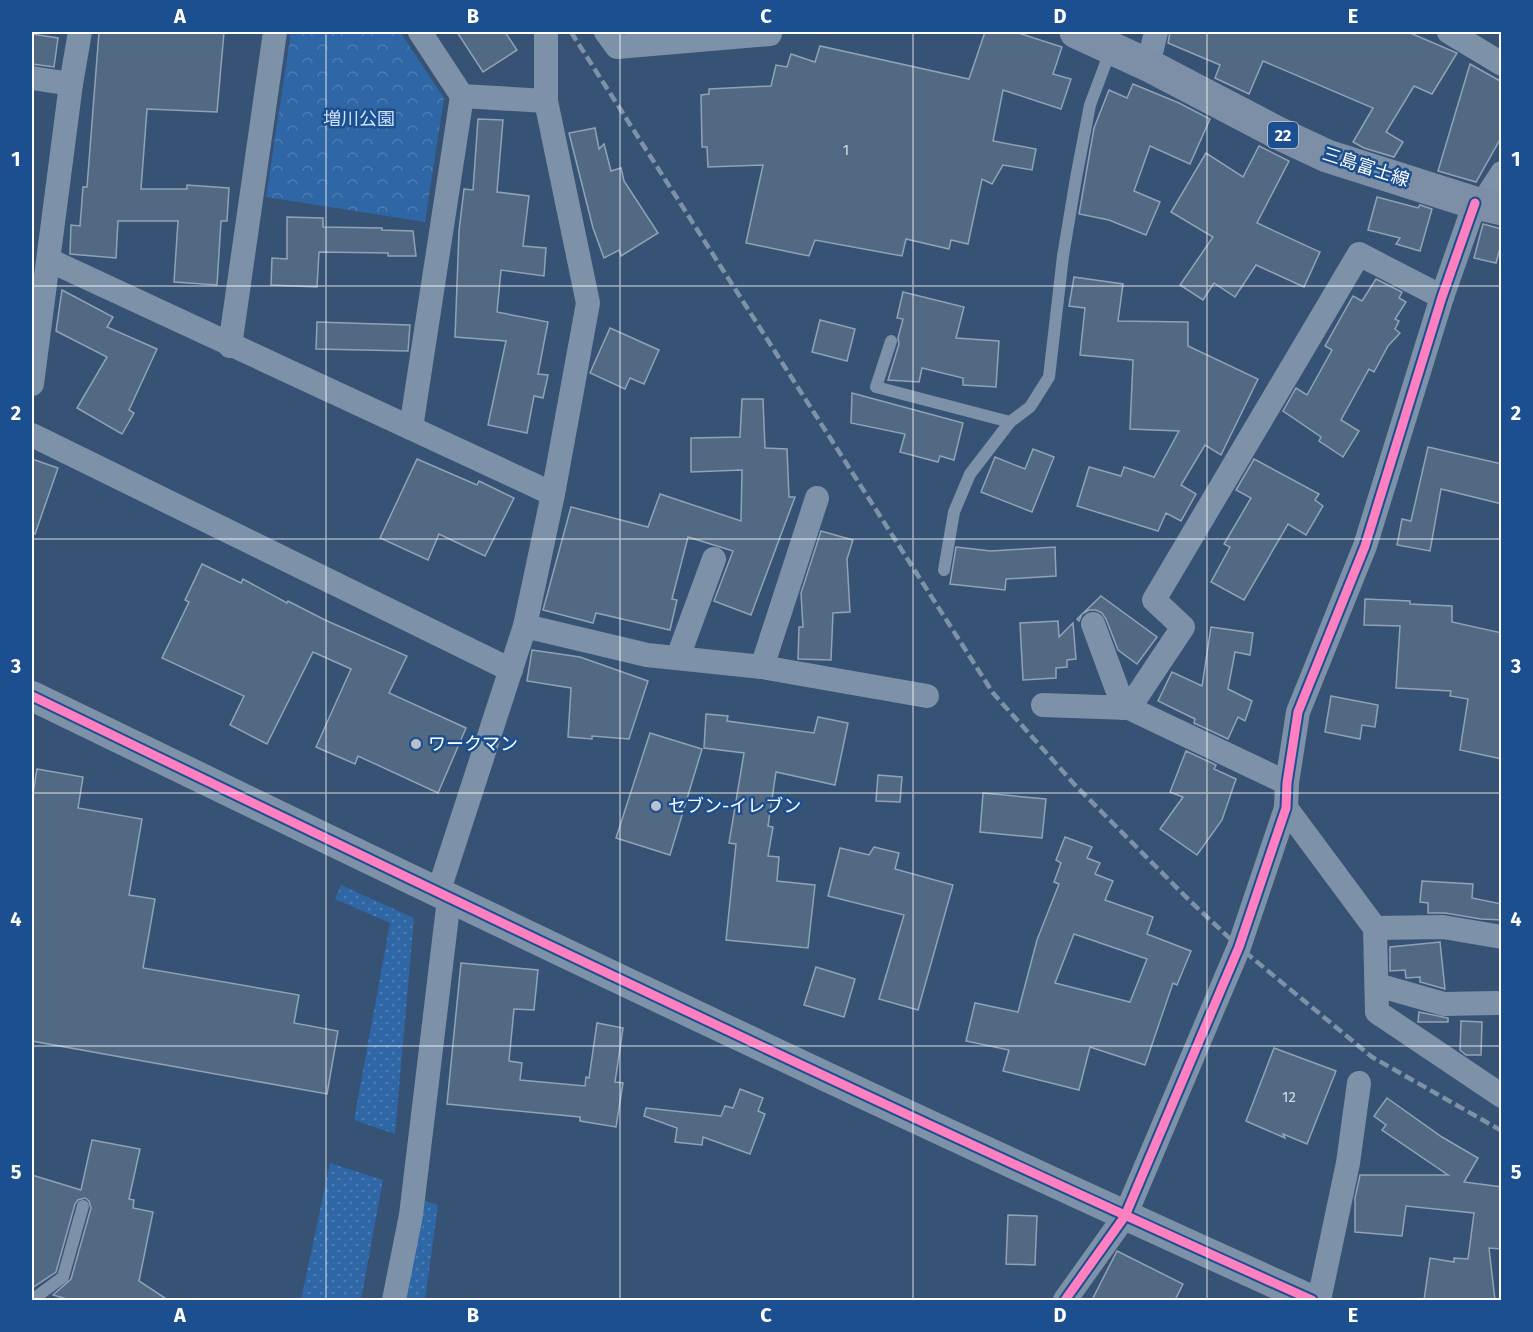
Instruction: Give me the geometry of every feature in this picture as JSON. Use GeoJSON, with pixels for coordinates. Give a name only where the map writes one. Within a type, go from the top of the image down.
{"type":"FeatureCollection","features":[{"type":"Feature","properties":{"kind":"main road","name":"三島富士線"},"geometry":{"type":"LineString","coordinates":[[1076,32],[1148,65],[1327,156],[1486,205]]}},
{"type":"Feature","properties":{"kind":"street"},"geometry":{"type":"LineString","coordinates":[[32,384],[71,84],[80,32]]}},
{"type":"Feature","properties":{"kind":"street"},"geometry":{"type":"LineString","coordinates":[[231,346],[274,32]]}},
{"type":"Feature","properties":{"kind":"street"},"geometry":{"type":"LineString","coordinates":[[411,428],[462,96],[420,32]]}},
{"type":"Feature","properties":{"kind":"street"},"geometry":{"type":"LineString","coordinates":[[394,1300],[411,1215],[444,896],[525,626],[553,494],[588,303],[546,101],[546,32]]}},
{"type":"Feature","properties":{"kind":"street"},"geometry":{"type":"LineString","coordinates":[[606,32],[617,46],[770,34]]}},
{"type":"Feature","properties":{"kind":"street"},"geometry":{"type":"LineString","coordinates":[[1148,65],[1156,32]]}},
{"type":"Feature","properties":{"kind":"street"},"geometry":{"type":"LineString","coordinates":[[1449,32],[1502,64]]}},
{"type":"Feature","properties":{"kind":"street"},"geometry":{"type":"LineString","coordinates":[[32,78],[71,84]]}},
{"type":"Feature","properties":{"kind":"street"},"geometry":{"type":"LineString","coordinates":[[462,96],[546,101]]}},
{"type":"Feature","properties":{"kind":"street"},"geometry":{"type":"LineString","coordinates":[[1065,1300],[1125,1216],[1239,947],[1286,808],[1287,783],[1298,712],[1365,546],[1442,297],[1502,172]]}},
{"type":"Feature","properties":{"kind":"street"},"geometry":{"type":"LineString","coordinates":[[1127,708],[1184,627],[1154,600],[1359,254],[1442,297]]}},
{"type":"Feature","properties":{"kind":"street"},"geometry":{"type":"LineString","coordinates":[[49,260],[553,494]]}},
{"type":"Feature","properties":{"kind":"street"},"geometry":{"type":"LineString","coordinates":[[32,435],[511,670]]}},
{"type":"Feature","properties":{"kind":"street"},"geometry":{"type":"LineString","coordinates":[[762,667],[817,498]]}},
{"type":"Feature","properties":{"kind":"street"},"geometry":{"type":"LineString","coordinates":[[678,657],[714,559]]}},
{"type":"Feature","properties":{"kind":"street"},"geometry":{"type":"LineString","coordinates":[[1093,624],[1127,708]]}},
{"type":"Feature","properties":{"kind":"street"},"geometry":{"type":"LineString","coordinates":[[525,626],[647,655],[762,667],[927,696]]}},
{"type":"Feature","properties":{"kind":"street"},"geometry":{"type":"LineString","coordinates":[[32,696],[444,896],[1125,1216],[1312,1300]]}},
{"type":"Feature","properties":{"kind":"street"},"geometry":{"type":"LineString","coordinates":[[1043,705],[1127,708],[1287,783]]}},
{"type":"Feature","properties":{"kind":"street"},"geometry":{"type":"LineString","coordinates":[[1286,808],[1375,928],[1377,1012],[1502,1096]]}},
{"type":"Feature","properties":{"kind":"street"},"geometry":{"type":"LineString","coordinates":[[1375,928],[1443,927],[1502,937]]}},
{"type":"Feature","properties":{"kind":"street"},"geometry":{"type":"LineString","coordinates":[[1377,985],[1444,1004],[1497,1003]]}},
{"type":"Feature","properties":{"kind":"street"},"geometry":{"type":"LineString","coordinates":[[1319,1300],[1348,1163],[1359,1083]]}},
{"type":"Feature","properties":{"kind":"lane"},"geometry":{"type":"LineString","coordinates":[[944,570],[954,512],[970,474],[1010,422],[1030,406],[1049,377],[1063,256],[1076,177],[1090,105],[1111,48]]}},
{"type":"Feature","properties":{"kind":"lane"},"geometry":{"type":"LineString","coordinates":[[891,341],[876,387],[1010,422]]}},
{"type":"Feature","properties":{"kind":"lane"},"geometry":{"type":"LineString","coordinates":[[32,1300],[63,1277],[83,1206]]}},
{"type":"Feature","properties":{"kind":"green space","name":"増川公園"},"geometry":{"type":"Polygon","coordinates":[[[291,32],[400,32],[444,98],[425,222],[266,197],[291,32]]]}},
{"type":"Feature","properties":{"kind":"green space"},"geometry":{"type":"Polygon","coordinates":[[[341,885],[414,918],[395,1134],[354,1120],[390,923],[335,899],[341,885]]]}},
{"type":"Feature","properties":{"kind":"green space"},"geometry":{"type":"Polygon","coordinates":[[[330,1163],[383,1180],[361,1300],[301,1300],[330,1163]]]}},
{"type":"Feature","properties":{"kind":"green space"},"geometry":{"type":"Polygon","coordinates":[[[425,1201],[438,1205],[425,1300],[405,1300],[425,1201]]]}},
{"type":"Feature","properties":{"kind":"building"},"geometry":{"type":"Polygon","coordinates":[[[99,32],[224,32],[217,112],[147,109],[141,189],[187,189],[187,185],[229,188],[227,221],[221,221],[217,285],[174,282],[178,221],[118,221],[116,258],[70,254],[71,225],[80,226],[83,187],[87,187],[99,32]]]}},
{"type":"Feature","properties":{"kind":"building"},"geometry":{"type":"Polygon","coordinates":[[[457,32],[505,32],[517,50],[483,72],[457,32]]]}},
{"type":"Feature","properties":{"kind":"building"},"geometry":{"type":"Polygon","coordinates":[[[985,32],[1015,32],[1062,47],[1053,74],[1071,79],[1061,109],[1003,90],[993,141],[1036,149],[1032,170],[1003,165],[992,184],[982,179],[968,244],[951,240],[949,249],[906,239],[902,256],[815,240],[809,256],[746,243],[763,165],[708,167],[707,147],[702,147],[701,95],[709,94],[709,89],[771,86],[776,65],[787,67],[791,54],[815,62],[820,46],[969,79],[985,32]]]}},
{"type":"Feature","properties":{"kind":"building"},"geometry":{"type":"Polygon","coordinates":[[[1170,32],[1408,32],[1457,53],[1432,94],[1414,86],[1386,132],[1403,142],[1394,157],[1364,148],[1353,142],[1373,108],[1263,61],[1249,94],[1215,78],[1220,65],[1168,43],[1170,32]]]}},
{"type":"Feature","properties":{"kind":"building"},"geometry":{"type":"Polygon","coordinates":[[[32,34],[58,38],[54,67],[32,64],[32,34]]]}},
{"type":"Feature","properties":{"kind":"building"},"geometry":{"type":"Polygon","coordinates":[[[1470,64],[1502,82],[1502,136],[1476,182],[1438,171],[1470,64]]]}},
{"type":"Feature","properties":{"kind":"building"},"geometry":{"type":"Polygon","coordinates":[[[1133,84],[1210,119],[1190,164],[1150,146],[1134,191],[1160,202],[1146,235],[1109,220],[1079,214],[1094,128],[1109,90],[1127,98],[1133,84]]]}},
{"type":"Feature","properties":{"kind":"building"},"geometry":{"type":"Polygon","coordinates":[[[478,119],[503,120],[497,192],[529,196],[523,246],[546,248],[544,276],[501,270],[497,312],[548,322],[538,374],[548,375],[543,398],[534,396],[527,433],[488,425],[506,341],[455,337],[459,231],[464,189],[473,190],[478,119]]]}},
{"type":"Feature","properties":{"kind":"building"},"geometry":{"type":"Polygon","coordinates":[[[595,128],[599,149],[604,144],[611,171],[621,168],[624,181],[658,233],[621,256],[619,250],[604,258],[593,228],[569,133],[595,128]]]}},
{"type":"Feature","properties":{"kind":"building"},"geometry":{"type":"Polygon","coordinates":[[[1259,146],[1289,161],[1257,223],[1320,252],[1304,287],[1256,265],[1235,297],[1214,283],[1203,300],[1180,285],[1213,237],[1171,212],[1206,153],[1243,177],[1259,146]]]}},
{"type":"Feature","properties":{"kind":"building"},"geometry":{"type":"Polygon","coordinates":[[[1377,197],[1418,208],[1420,205],[1432,209],[1420,251],[1396,244],[1400,238],[1368,230],[1377,197]]]}},
{"type":"Feature","properties":{"kind":"building"},"geometry":{"type":"Polygon","coordinates":[[[287,217],[323,218],[323,227],[413,231],[416,256],[388,256],[388,253],[319,252],[317,287],[271,285],[272,258],[287,259],[287,217]]]}},
{"type":"Feature","properties":{"kind":"building"},"geometry":{"type":"Polygon","coordinates":[[[1483,224],[1502,229],[1502,241],[1496,263],[1474,258],[1483,224]]]}},
{"type":"Feature","properties":{"kind":"building"},"geometry":{"type":"Polygon","coordinates":[[[1074,277],[1123,284],[1118,321],[1188,322],[1188,346],[1258,379],[1221,455],[1205,445],[1181,485],[1196,494],[1181,521],[1166,513],[1158,531],[1077,506],[1089,467],[1121,476],[1124,467],[1154,477],[1179,431],[1130,429],[1133,360],[1080,355],[1085,308],[1069,306],[1074,277]]]}},
{"type":"Feature","properties":{"kind":"building"},"geometry":{"type":"Polygon","coordinates":[[[1376,279],[1402,292],[1399,298],[1406,302],[1395,319],[1399,321],[1395,329],[1400,333],[1388,346],[1374,372],[1369,369],[1341,420],[1359,431],[1343,457],[1319,441],[1321,437],[1283,411],[1296,388],[1307,395],[1332,350],[1325,346],[1353,296],[1362,301],[1376,279]]]}},
{"type":"Feature","properties":{"kind":"building"},"geometry":{"type":"Polygon","coordinates":[[[62,290],[113,317],[107,327],[157,349],[129,410],[134,413],[122,434],[77,408],[107,357],[56,331],[62,290]]]}},
{"type":"Feature","properties":{"kind":"building"},"geometry":{"type":"Polygon","coordinates":[[[903,292],[964,307],[956,338],[999,341],[996,387],[963,385],[963,378],[922,368],[919,382],[888,380],[899,344],[898,338],[903,319],[897,318],[903,292]]]}},
{"type":"Feature","properties":{"kind":"building"},"geometry":{"type":"Polygon","coordinates":[[[820,320],[855,329],[847,361],[812,352],[820,320]]]}},
{"type":"Feature","properties":{"kind":"building"},"geometry":{"type":"Polygon","coordinates":[[[317,322],[410,325],[408,351],[316,349],[317,322]]]}},
{"type":"Feature","properties":{"kind":"building"},"geometry":{"type":"Polygon","coordinates":[[[610,328],[659,350],[644,384],[630,378],[625,389],[590,373],[610,328]]]}},
{"type":"Feature","properties":{"kind":"building"},"geometry":{"type":"Polygon","coordinates":[[[852,393],[963,423],[954,460],[940,456],[938,462],[900,452],[905,434],[851,423],[852,393]]]}},
{"type":"Feature","properties":{"kind":"building"},"geometry":{"type":"Polygon","coordinates":[[[742,399],[763,399],[765,448],[787,449],[789,497],[795,497],[751,615],[714,601],[733,551],[688,537],[672,599],[677,600],[670,630],[596,613],[593,623],[543,610],[571,507],[648,527],[660,494],[741,521],[742,470],[691,472],[691,438],[740,437],[742,399]]]}},
{"type":"Feature","properties":{"kind":"building"},"geometry":{"type":"Polygon","coordinates":[[[1428,447],[1502,464],[1502,504],[1441,489],[1430,551],[1397,545],[1402,519],[1411,521],[1428,447]]]}},
{"type":"Feature","properties":{"kind":"building"},"geometry":{"type":"Polygon","coordinates":[[[1033,449],[1054,457],[1032,512],[981,492],[995,457],[1025,469],[1033,449]]]}},
{"type":"Feature","properties":{"kind":"building"},"geometry":{"type":"Polygon","coordinates":[[[32,459],[58,468],[35,534],[32,533],[32,459]]]}},
{"type":"Feature","properties":{"kind":"building"},"geometry":{"type":"Polygon","coordinates":[[[417,459],[477,485],[479,481],[514,498],[485,556],[439,534],[428,560],[380,538],[417,459]]]}},
{"type":"Feature","properties":{"kind":"building"},"geometry":{"type":"Polygon","coordinates":[[[1254,459],[1319,494],[1315,500],[1323,506],[1306,535],[1288,524],[1244,600],[1211,582],[1230,547],[1224,544],[1251,498],[1236,490],[1254,459]]]}},
{"type":"Feature","properties":{"kind":"building"},"geometry":{"type":"Polygon","coordinates":[[[821,531],[853,540],[847,559],[850,612],[833,613],[831,660],[798,659],[799,627],[803,627],[801,593],[821,531]]]}},
{"type":"Feature","properties":{"kind":"building"},"geometry":{"type":"Polygon","coordinates":[[[956,547],[991,551],[1055,547],[1056,576],[1006,579],[1005,590],[950,584],[956,547]]]}},
{"type":"Feature","properties":{"kind":"building"},"geometry":{"type":"Polygon","coordinates":[[[202,564],[241,583],[243,579],[287,603],[288,601],[407,656],[389,693],[466,728],[438,793],[358,756],[355,764],[316,747],[351,669],[313,652],[267,744],[230,725],[244,696],[162,658],[189,602],[185,600],[202,564]]]}},
{"type":"Feature","properties":{"kind":"building"},"geometry":{"type":"Polygon","coordinates":[[[1101,596],[1157,637],[1137,664],[1118,650],[1102,613],[1089,610],[1083,614],[1101,596]]]}},
{"type":"Feature","properties":{"kind":"building"},"geometry":{"type":"Polygon","coordinates":[[[1365,599],[1452,606],[1452,622],[1502,633],[1502,759],[1460,750],[1468,699],[1450,696],[1451,691],[1396,688],[1400,626],[1364,625],[1365,599]]]}},
{"type":"Feature","properties":{"kind":"building"},"geometry":{"type":"Polygon","coordinates":[[[1058,621],[1059,637],[1073,623],[1076,659],[1067,660],[1067,667],[1056,668],[1056,678],[1023,680],[1020,623],[1058,621]]]}},
{"type":"Feature","properties":{"kind":"building"},"geometry":{"type":"Polygon","coordinates":[[[1211,627],[1253,633],[1250,655],[1235,652],[1228,689],[1252,701],[1245,721],[1238,717],[1228,739],[1194,723],[1195,719],[1158,701],[1172,672],[1202,686],[1211,627]]]}},
{"type":"Feature","properties":{"kind":"building"},"geometry":{"type":"Polygon","coordinates":[[[532,650],[580,657],[648,681],[629,739],[568,737],[571,688],[527,681],[532,650]]]}},
{"type":"Feature","properties":{"kind":"building"},"geometry":{"type":"Polygon","coordinates":[[[1331,696],[1378,705],[1375,727],[1362,725],[1360,739],[1325,732],[1331,696]]]}},
{"type":"Feature","properties":{"kind":"building"},"geometry":{"type":"Polygon","coordinates":[[[706,714],[728,716],[727,721],[814,733],[818,717],[848,723],[835,785],[776,772],[768,826],[773,827],[768,856],[779,857],[777,881],[815,885],[808,948],[726,940],[736,844],[729,843],[744,753],[704,748],[706,714]]]}},
{"type":"Feature","properties":{"kind":"building","name":"セブン-イレブン"},"geometry":{"type":"Polygon","coordinates":[[[650,733],[702,749],[670,855],[616,838],[650,733]]]}},
{"type":"Feature","properties":{"kind":"building"},"geometry":{"type":"Polygon","coordinates":[[[1186,751],[1216,765],[1214,769],[1236,779],[1222,820],[1197,855],[1160,829],[1183,797],[1170,792],[1186,751]]]}},
{"type":"Feature","properties":{"kind":"building"},"geometry":{"type":"Polygon","coordinates":[[[37,769],[83,777],[78,808],[142,819],[129,895],[155,899],[143,968],[299,995],[294,1023],[338,1031],[327,1094],[32,1041],[32,799],[37,769]]]}},
{"type":"Feature","properties":{"kind":"building"},"geometry":{"type":"Polygon","coordinates":[[[878,775],[902,777],[900,802],[876,801],[878,775]]]}},
{"type":"Feature","properties":{"kind":"building"},"geometry":{"type":"Polygon","coordinates":[[[983,793],[1046,799],[1042,838],[980,832],[983,793]]]}},
{"type":"Feature","properties":{"kind":"building"},"geometry":{"type":"Polygon","coordinates":[[[1065,837],[1092,847],[1087,858],[1100,863],[1095,874],[1113,881],[1105,900],[1153,917],[1147,934],[1191,951],[1177,985],[1173,983],[1145,1065],[1090,1047],[1079,1090],[1003,1071],[1009,1050],[966,1041],[975,1003],[1018,1012],[1037,940],[1059,884],[1054,882],[1061,863],[1056,860],[1065,837]],[[1074,934],[1055,983],[1130,1002],[1147,959],[1074,934]]]}},
{"type":"Feature","properties":{"kind":"building"},"geometry":{"type":"Polygon","coordinates":[[[874,847],[899,853],[895,869],[953,885],[918,1010],[879,999],[904,915],[828,896],[840,848],[869,855],[874,847]]]}},
{"type":"Feature","properties":{"kind":"building"},"geometry":{"type":"Polygon","coordinates":[[[1422,881],[1473,884],[1472,898],[1502,904],[1502,920],[1428,913],[1428,903],[1420,902],[1422,881]]]}},
{"type":"Feature","properties":{"kind":"building"},"geometry":{"type":"Polygon","coordinates":[[[1440,942],[1445,989],[1420,982],[1420,977],[1406,978],[1405,970],[1390,971],[1390,947],[1440,942]]]}},
{"type":"Feature","properties":{"kind":"building"},"geometry":{"type":"Polygon","coordinates":[[[461,963],[538,970],[534,1010],[514,1009],[509,1061],[522,1063],[520,1080],[585,1086],[586,1077],[589,1078],[597,1023],[623,1028],[615,1082],[623,1083],[616,1127],[580,1121],[580,1117],[447,1104],[461,963]]]}},
{"type":"Feature","properties":{"kind":"building"},"geometry":{"type":"Polygon","coordinates":[[[816,967],[855,979],[844,1017],[804,1005],[816,967]]]}},
{"type":"Feature","properties":{"kind":"building"},"geometry":{"type":"Polygon","coordinates":[[[1419,1012],[1448,1018],[1448,1022],[1418,1022],[1419,1012]]]}},
{"type":"Feature","properties":{"kind":"building"},"geometry":{"type":"Polygon","coordinates":[[[1461,1021],[1482,1022],[1481,1055],[1466,1055],[1460,1050],[1461,1021]]]}},
{"type":"Feature","properties":{"kind":"building"},"geometry":{"type":"Polygon","coordinates":[[[1274,1048],[1336,1071],[1307,1144],[1283,1134],[1285,1138],[1246,1121],[1274,1048]]]}},
{"type":"Feature","properties":{"kind":"building"},"geometry":{"type":"Polygon","coordinates":[[[740,1089],[763,1098],[758,1111],[765,1114],[750,1154],[703,1137],[702,1145],[675,1142],[677,1128],[644,1116],[646,1108],[721,1116],[725,1106],[733,1108],[740,1089]]]}},
{"type":"Feature","properties":{"kind":"building"},"geometry":{"type":"Polygon","coordinates":[[[1387,1098],[1442,1137],[1478,1158],[1464,1182],[1502,1187],[1502,1249],[1489,1248],[1495,1300],[1424,1300],[1430,1258],[1454,1262],[1454,1258],[1468,1259],[1474,1213],[1406,1206],[1402,1236],[1355,1232],[1355,1198],[1360,1175],[1448,1175],[1382,1130],[1386,1125],[1374,1116],[1387,1098]]]}},
{"type":"Feature","properties":{"kind":"building"},"geometry":{"type":"Polygon","coordinates":[[[92,1140],[140,1149],[129,1199],[134,1200],[133,1208],[153,1212],[139,1281],[168,1300],[70,1300],[53,1295],[71,1279],[91,1208],[89,1201],[85,1198],[78,1200],[75,1204],[56,1272],[32,1288],[32,1175],[81,1190],[92,1140]]]}},
{"type":"Feature","properties":{"kind":"building"},"geometry":{"type":"Polygon","coordinates":[[[1008,1215],[1037,1216],[1035,1265],[1006,1264],[1008,1215]]]}},
{"type":"Feature","properties":{"kind":"building"},"geometry":{"type":"Polygon","coordinates":[[[1117,1251],[1183,1284],[1175,1300],[1092,1300],[1117,1251]]]}},
{"type":"Feature","properties":{"kind":"railway"},"geometry":{"type":"LineString","coordinates":[[571,32],[993,693],[1075,785],[1239,947],[1372,1057],[1502,1131]]}},
{"type":"Feature","properties":{"kind":"cycle path"},"geometry":{"type":"LineString","coordinates":[[1065,1300],[1125,1216],[1239,947],[1286,808],[1287,783],[1298,712],[1365,546],[1442,297],[1475,203]]}},
{"type":"Feature","properties":{"kind":"cycle path"},"geometry":{"type":"LineString","coordinates":[[32,696],[670,1003],[1312,1300]]}},
{"type":"Feature","properties":{"kind":"place","name":"ワークマン"},"geometry":{"type":"Point","coordinates":[416,744]}},
{"type":"Feature","properties":{"kind":"place","name":"セブン-イレブン"},"geometry":{"type":"Point","coordinates":[656,806]}}]}
